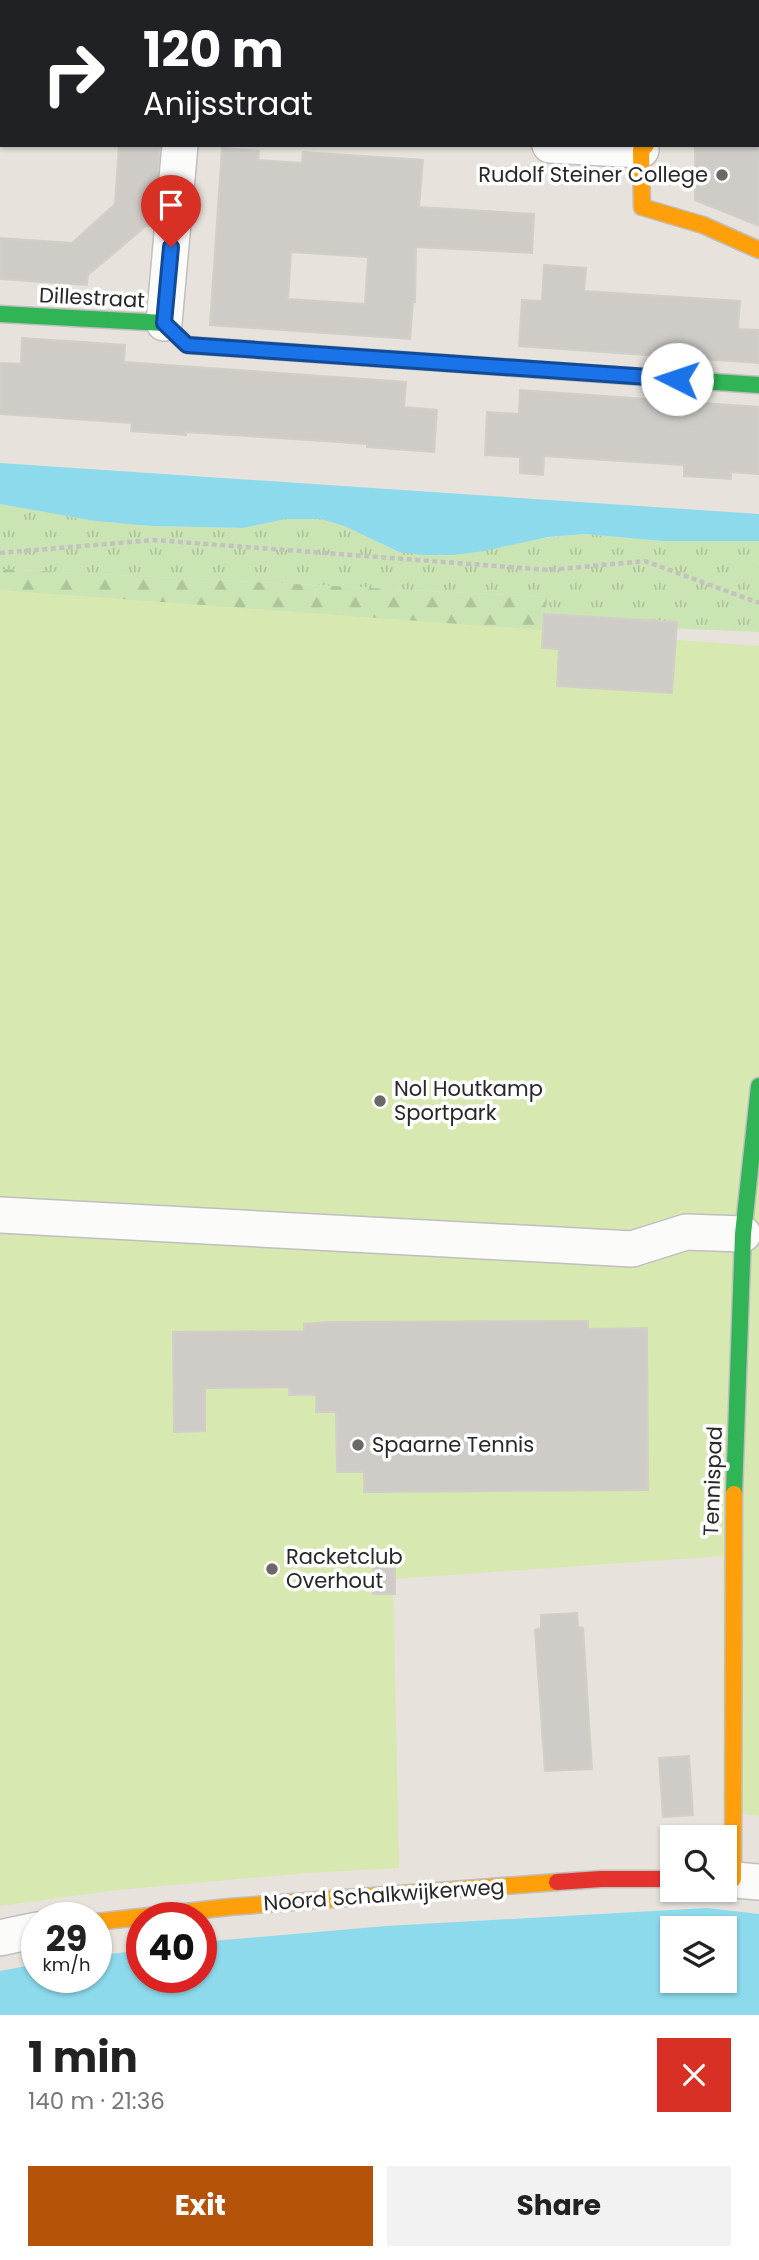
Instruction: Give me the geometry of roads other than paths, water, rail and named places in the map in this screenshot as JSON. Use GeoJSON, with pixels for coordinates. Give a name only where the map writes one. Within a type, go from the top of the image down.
{"type":"FeatureCollection","features":[{"type":"Feature","properties":{"kind":"street"},"geometry":{"type":"LineString","coordinates":[[164,323],[180,147]]}},
{"type":"Feature","properties":{"kind":"street"},"geometry":{"type":"LineString","coordinates":[[612,147],[643,148],[642,207],[703,225],[759,250]]}},
{"type":"Feature","properties":{"kind":"street","name":"Dillestraat"},"geometry":{"type":"LineString","coordinates":[[0,314],[164,323],[187,345],[759,385]]}},
{"type":"Feature","properties":{"kind":"street","name":"Tennispad"},"geometry":{"type":"LineString","coordinates":[[739,1880],[733,1526],[743,1234],[759,1086]]}},
{"type":"Feature","properties":{"kind":"street"},"geometry":{"type":"LineString","coordinates":[[0,1215],[632,1249],[686,1232],[743,1234]]}},
{"type":"Feature","properties":{"kind":"street","name":"Noord Schalkwijkerweg"},"geometry":{"type":"LineString","coordinates":[[112,1920],[298,1902],[601,1879],[660,1879]]}},
{"type":"Feature","properties":{"kind":"street"},"geometry":{"type":"LineString","coordinates":[[0,1938],[21,1933]]}},
{"type":"Feature","properties":{"kind":"water"},"geometry":{"type":"Polygon","coordinates":[[[0,463],[759,514],[759,541],[662,541],[585,534],[548,537],[484,551],[423,555],[399,552],[344,526],[321,519],[286,519],[243,528],[151,526],[95,521],[0,504],[0,463]]]}},
{"type":"Feature","properties":{"kind":"water"},"geometry":{"type":"Polygon","coordinates":[[[707,1908],[759,1914],[759,2015],[0,2015],[0,1971],[21,1967],[21,1993],[112,1993],[112,1954],[126,1952],[126,1993],[217,1993],[217,1941],[386,1926],[707,1908]]]}},
{"type":"Feature","properties":{"kind":"place","name":"Rudolf Steiner College"},"geometry":{"type":"Point","coordinates":[722,175]}},
{"type":"Feature","properties":{"kind":"place","name":"Nol Houtkamp Sportpark"},"geometry":{"type":"Point","coordinates":[380,1101]}},
{"type":"Feature","properties":{"kind":"place","name":"Spaarne Tennis"},"geometry":{"type":"Point","coordinates":[358,1445]}},
{"type":"Feature","properties":{"kind":"place","name":"Racketclub Overhout"},"geometry":{"type":"Point","coordinates":[272,1569]}}]}
